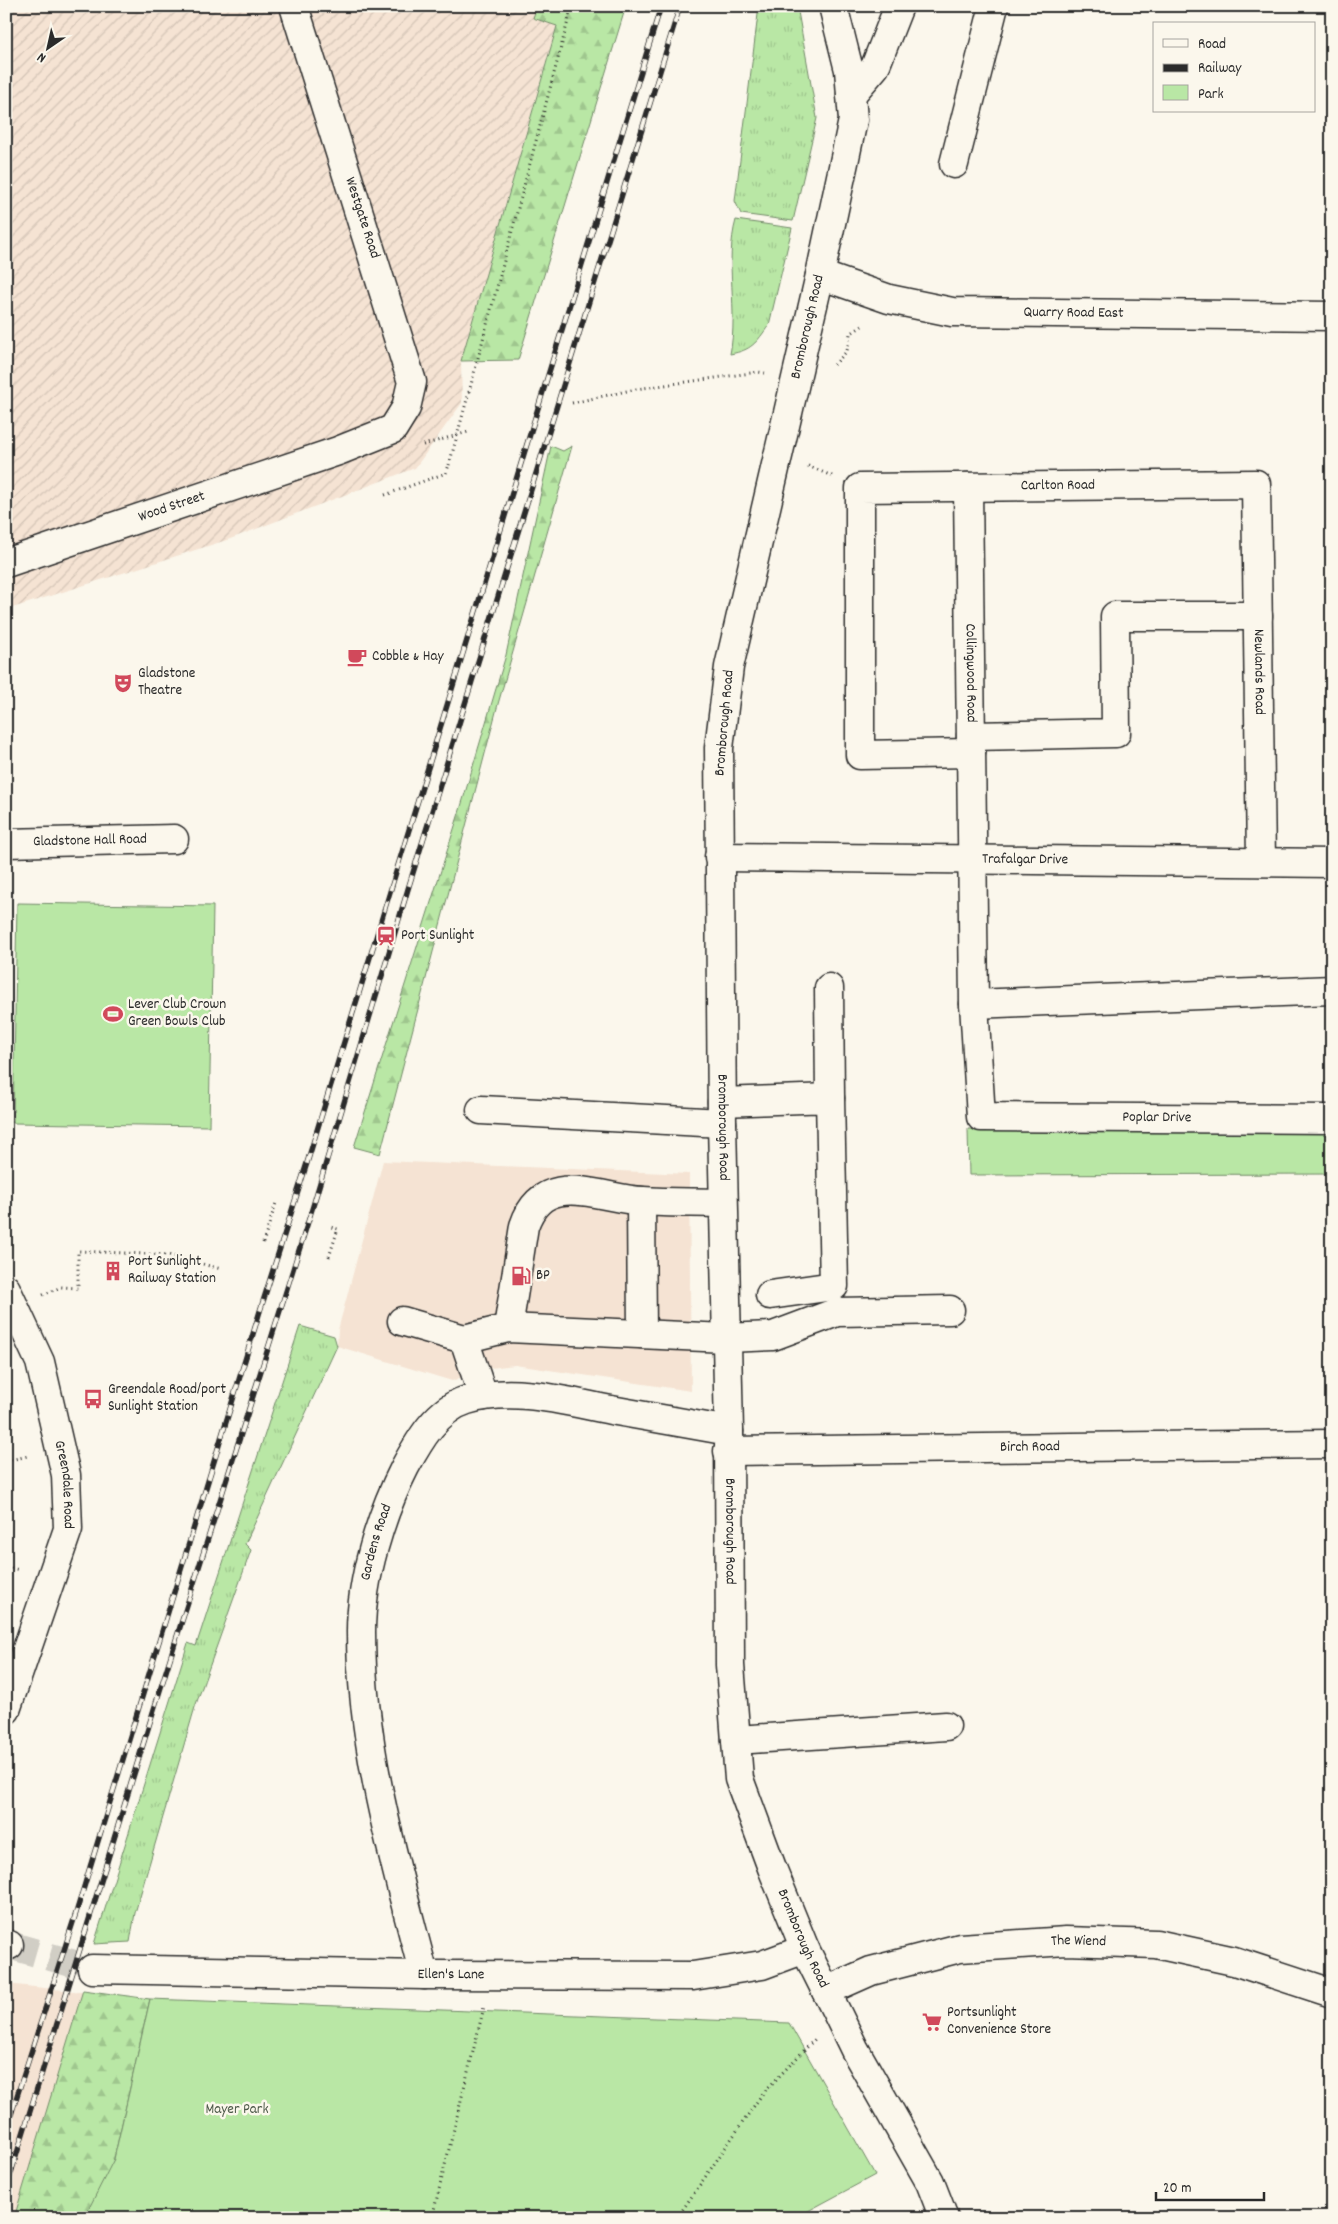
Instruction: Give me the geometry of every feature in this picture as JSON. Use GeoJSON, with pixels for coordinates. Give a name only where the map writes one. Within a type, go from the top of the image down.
{"type":"FeatureCollection","features":[{"type":"Feature","properties":{"kind":"street","name":"Westgate Road"},"geometry":{"type":"LineString","coordinates":[[294,6],[412,382],[406,408],[393,429]]}},
{"type":"Feature","properties":{"kind":"street","name":"Bromborough Road"},"geometry":{"type":"LineString","coordinates":[[833,6],[849,70],[852,120],[820,275],[729,666],[719,748],[730,1665],[739,1779],[772,1868],[805,1949],[855,2050],[930,2182],[944,2218]]}},
{"type":"Feature","properties":{"kind":"street"},"geometry":{"type":"LineString","coordinates":[[851,94],[875,67],[899,6]]}},
{"type":"Feature","properties":{"kind":"street"},"geometry":{"type":"LineString","coordinates":[[954,164],[994,6]]}},
{"type":"Feature","properties":{"kind":"street","name":"Quarry Road East"},"geometry":{"type":"LineString","coordinates":[[820,275],[889,299],[952,312],[1332,316]]}},
{"type":"Feature","properties":{"kind":"street","name":"Wood Street"},"geometry":{"type":"LineString","coordinates":[[6,562],[338,451],[393,429]]}},
{"type":"Feature","properties":{"kind":"street","name":"Carlton Road"},"geometry":{"type":"LineString","coordinates":[[860,488],[1256,484]]}},
{"type":"Feature","properties":{"kind":"street","name":"Newlands Road"},"geometry":{"type":"LineString","coordinates":[[1256,484],[1261,862]]}},
{"type":"Feature","properties":{"kind":"street","name":"Collingwood Road"},"geometry":{"type":"LineString","coordinates":[[968,487],[974,1004],[981,1116]]}},
{"type":"Feature","properties":{"kind":"street"},"geometry":{"type":"LineString","coordinates":[[860,488],[860,755],[971,744],[1116,734],[1115,616],[1258,616]]}},
{"type":"Feature","properties":{"kind":"street","name":"Gladstone Hall Road"},"geometry":{"type":"LineString","coordinates":[[6,843],[174,839]]}},
{"type":"Feature","properties":{"kind":"street","name":"Trafalgar Drive"},"geometry":{"type":"LineString","coordinates":[[719,857],[1332,863]]}},
{"type":"Feature","properties":{"kind":"street"},"geometry":{"type":"LineString","coordinates":[[770,1295],[834,1286],[829,988]]}},
{"type":"Feature","properties":{"kind":"street"},"geometry":{"type":"LineString","coordinates":[[974,1004],[1332,990]]}},
{"type":"Feature","properties":{"kind":"street"},"geometry":{"type":"LineString","coordinates":[[481,1110],[722,1113],[830,1098]]}},
{"type":"Feature","properties":{"kind":"street","name":"Poplar Drive"},"geometry":{"type":"LineString","coordinates":[[981,1116],[1332,1119]]}},
{"type":"Feature","properties":{"kind":"street"},"geometry":{"type":"LineString","coordinates":[[508,1328],[524,1226],[529,1211],[540,1198],[554,1193],[591,1191],[641,1201],[723,1202]]}},
{"type":"Feature","properties":{"kind":"street"},"geometry":{"type":"LineString","coordinates":[[641,1201],[642,1334]]}},
{"type":"Feature","properties":{"kind":"street","name":"Greendale Road"},"geometry":{"type":"LineString","coordinates":[[6,1289],[40,1362],[66,1475],[68,1529],[6,1710]]}},
{"type":"Feature","properties":{"kind":"street"},"geometry":{"type":"LineString","coordinates":[[402,1321],[464,1339],[508,1328],[726,1338],[773,1336],[838,1312],[950,1310]]}},
{"type":"Feature","properties":{"kind":"street"},"geometry":{"type":"LineString","coordinates":[[464,1339],[483,1396]]}},
{"type":"Feature","properties":{"kind":"street","name":"Gardens Road"},"geometry":{"type":"LineString","coordinates":[[424,1975],[375,1781],[361,1630],[366,1584],[390,1495],[415,1448],[443,1412],[464,1401],[483,1396],[537,1395],[728,1441]]}},
{"type":"Feature","properties":{"kind":"street","name":"Birch Road"},"geometry":{"type":"LineString","coordinates":[[728,1441],[1332,1444]]}},
{"type":"Feature","properties":{"kind":"street"},"geometry":{"type":"LineString","coordinates":[[736,1740],[946,1726]]}},
{"type":"Feature","properties":{"kind":"street","name":"The Wiend"},"geometry":{"type":"LineString","coordinates":[[832,2003],[871,1971],[960,1948],[1066,1941],[1156,1944],[1234,1961],[1332,1993]]}},
{"type":"Feature","properties":{"kind":"street","name":"Ellen's Lane"},"geometry":{"type":"LineString","coordinates":[[92,1969],[492,1976],[693,1976],[762,1965],[805,1949]]}},
{"type":"Feature","properties":{"kind":"path"},"geometry":{"type":"LineString","coordinates":[[385,495],[446,473],[572,6]]}},
{"type":"Feature","properties":{"kind":"path"},"geometry":{"type":"LineString","coordinates":[[572,403],[636,389],[758,372],[797,376],[831,368],[847,351],[850,334],[860,326],[866,326]]}},
{"type":"Feature","properties":{"kind":"path"},"geometry":{"type":"LineString","coordinates":[[779,454],[860,488]]}},
{"type":"Feature","properties":{"kind":"path"},"geometry":{"type":"LineString","coordinates":[[263,1243],[276,1203]]}},
{"type":"Feature","properties":{"kind":"path"},"geometry":{"type":"LineString","coordinates":[[329,1257],[338,1229],[330,1227]]}},
{"type":"Feature","properties":{"kind":"path"},"geometry":{"type":"LineString","coordinates":[[61,1288],[78,1288],[78,1251],[169,1255],[221,1268]]}},
{"type":"Feature","properties":{"kind":"path"},"geometry":{"type":"LineString","coordinates":[[432,2218],[492,1976]]}},
{"type":"Feature","properties":{"kind":"path"},"geometry":{"type":"LineString","coordinates":[[677,2218],[763,2093],[832,2003]]}},
{"type":"Feature","properties":{"kind":"shaded area"},"geometry":{"type":"Polygon","coordinates":[[[6,6],[537,6],[534,18],[557,25],[461,361],[462,403],[415,468],[230,539],[6,610],[6,6]]]}},
{"type":"Feature","properties":{"kind":"shaded area","name":"BP"},"geometry":{"type":"Polygon","coordinates":[[[383,1161],[689,1174],[691,1391],[515,1365],[482,1369],[452,1381],[337,1346],[338,1330],[383,1161]]]}},
{"type":"Feature","properties":{"kind":"shaded area"},"geometry":{"type":"Polygon","coordinates":[[[6,1984],[150,1999],[84,2218],[6,2218],[6,1984]]]}},
{"type":"Feature","properties":{"kind":"green space"},"geometry":{"type":"Polygon","coordinates":[[[537,6],[626,6],[518,360],[461,361],[557,26],[533,18],[537,6]]]}},
{"type":"Feature","properties":{"kind":"green space"},"geometry":{"type":"Polygon","coordinates":[[[759,6],[797,6],[817,118],[793,221],[741,214],[735,201],[759,6]]]}},
{"type":"Feature","properties":{"kind":"green space"},"geometry":{"type":"Polygon","coordinates":[[[736,220],[792,228],[769,325],[761,337],[749,348],[730,354],[733,321],[731,253],[736,220]]]}},
{"type":"Feature","properties":{"kind":"green space"},"geometry":{"type":"Polygon","coordinates":[[[551,446],[563,451],[572,446],[498,704],[380,1154],[354,1147],[460,810],[506,655],[551,446]]]}},
{"type":"Feature","properties":{"kind":"green space","name":"Lever Club Crown Green Bowls Club"},"geometry":{"type":"Polygon","coordinates":[[[17,903],[213,906],[209,1126],[13,1123],[17,903]]]}},
{"type":"Feature","properties":{"kind":"green space"},"geometry":{"type":"Polygon","coordinates":[[[968,1129],[1332,1129],[1332,1174],[969,1175],[968,1129]]]}},
{"type":"Feature","properties":{"kind":"green space"},"geometry":{"type":"Polygon","coordinates":[[[300,1326],[334,1336],[337,1346],[245,1544],[251,1550],[195,1707],[135,1913],[130,1942],[94,1944],[188,1643],[196,1646],[300,1326]]]}},
{"type":"Feature","properties":{"kind":"green space"},"geometry":{"type":"Polygon","coordinates":[[[83,1990],[150,1999],[114,2159],[96,2218],[14,2218],[83,1990]]]}},
{"type":"Feature","properties":{"kind":"green space","name":"Mayer Park"},"geometry":{"type":"Polygon","coordinates":[[[150,1999],[789,2023],[875,2175],[795,2218],[84,2218],[114,2159],[150,1999]]]}},
{"type":"Feature","properties":{"kind":"tunnel"},"geometry":{"type":"LineString","coordinates":[[9,1945],[92,1969]]}},
{"type":"Feature","properties":{"kind":"railway"},"geometry":{"type":"LineString","coordinates":[[6,2130],[76,1913],[661,6]]}},
{"type":"Feature","properties":{"kind":"railway"},"geometry":{"type":"LineString","coordinates":[[6,2189],[150,1722],[313,1206],[408,889],[680,6]]}},
{"type":"Feature","properties":{"kind":"place","name":"Cobble & Hay"},"geometry":{"type":"Point","coordinates":[357,657]}},
{"type":"Feature","properties":{"kind":"place","name":"Gladstone Theatre"},"geometry":{"type":"Point","coordinates":[123,683]}},
{"type":"Feature","properties":{"kind":"place","name":"Port Sunlight"},"geometry":{"type":"Point","coordinates":[386,936]}},
{"type":"Feature","properties":{"kind":"place","name":"Lever Club Crown Green Bowls Club"},"geometry":{"type":"Point","coordinates":[113,1014]}},
{"type":"Feature","properties":{"kind":"place","name":"Port Sunlight Railway Station"},"geometry":{"type":"Point","coordinates":[113,1271]}},
{"type":"Feature","properties":{"kind":"place","name":"BP"},"geometry":{"type":"Point","coordinates":[521,1276]}},
{"type":"Feature","properties":{"kind":"place","name":"Greendale Road/port Sunlight Station"},"geometry":{"type":"Point","coordinates":[93,1399]}},
{"type":"Feature","properties":{"kind":"place","name":"Portsunlight Convenience Store"},"geometry":{"type":"Point","coordinates":[932,2022]}}]}
